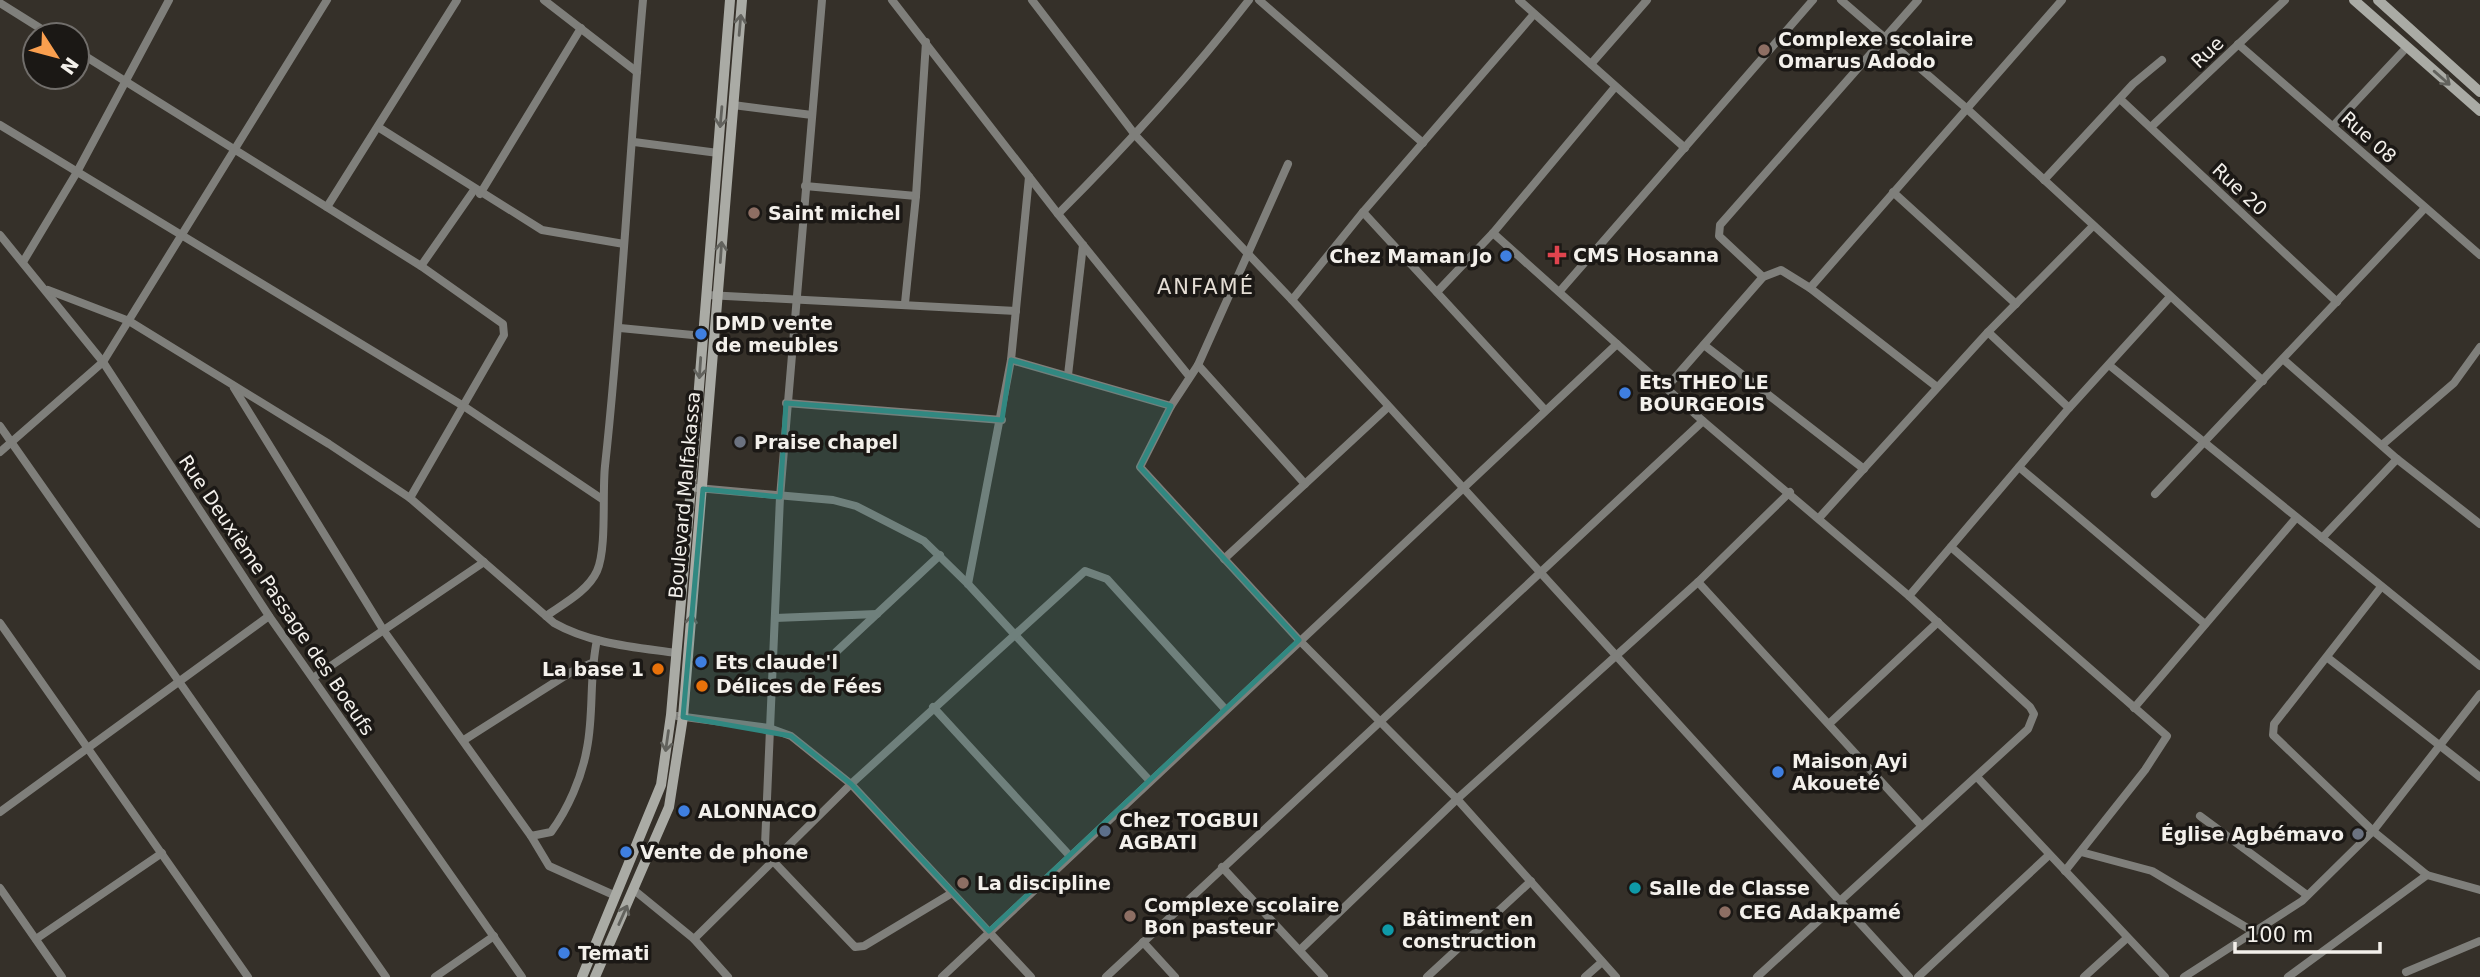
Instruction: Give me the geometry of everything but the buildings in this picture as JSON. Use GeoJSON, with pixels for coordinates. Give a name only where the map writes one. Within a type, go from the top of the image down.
{"type":"FeatureCollection","features":[{"type":"Feature","properties":{"kind":"main road","name":"Boulevard Malfakassa"},"geometry":{"type":"LineString","coordinates":[[582,977],[656,802],[671,715],[697,488],[703,336],[712,295],[718,153],[730,0]]}},
{"type":"Feature","properties":{"kind":"main road","name":"Boulevard Malfakassa"},"geometry":{"type":"LineString","coordinates":[[595,977],[634,890],[674,789],[683,717],[712,295],[742,0]]}},
{"type":"Feature","properties":{"kind":"main road"},"geometry":{"type":"LineString","coordinates":[[2354,0],[2480,111]]}},
{"type":"Feature","properties":{"kind":"main road"},"geometry":{"type":"LineString","coordinates":[[2378,0],[2480,92]]}},
{"type":"Feature","properties":{"kind":"street"},"geometry":{"type":"LineString","coordinates":[[23,262],[77,172],[167,3],[157,0]]}},
{"type":"Feature","properties":{"kind":"street"},"geometry":{"type":"LineString","coordinates":[[0,452],[103,362],[327,0]]}},
{"type":"Feature","properties":{"kind":"street"},"geometry":{"type":"LineString","coordinates":[[327,207],[457,0]]}},
{"type":"Feature","properties":{"kind":"street"},"geometry":{"type":"LineString","coordinates":[[544,0],[637,72]]}},
{"type":"Feature","properties":{"kind":"street"},"geometry":{"type":"LineString","coordinates":[[546,616],[589,585],[601,558],[602,499],[620,328],[643,0]]}},
{"type":"Feature","properties":{"kind":"street"},"geometry":{"type":"LineString","coordinates":[[822,0],[786,403],[765,845],[773,861],[855,947],[864,946],[953,893]]}},
{"type":"Feature","properties":{"kind":"street"},"geometry":{"type":"LineString","coordinates":[[892,0],[1058,214],[1189,376]]}},
{"type":"Feature","properties":{"kind":"street"},"geometry":{"type":"LineString","coordinates":[[1032,0],[1136,136],[1293,300],[1388,407],[1464,486],[1909,977]]}},
{"type":"Feature","properties":{"kind":"street"},"geometry":{"type":"LineString","coordinates":[[1058,214],[1136,136],[1206,56],[1249,0]]}},
{"type":"Feature","properties":{"kind":"street"},"geometry":{"type":"LineString","coordinates":[[1259,0],[1423,143]]}},
{"type":"Feature","properties":{"kind":"street"},"geometry":{"type":"LineString","coordinates":[[1518,0],[1685,148]]}},
{"type":"Feature","properties":{"kind":"street"},"geometry":{"type":"LineString","coordinates":[[1591,64],[1647,0]]}},
{"type":"Feature","properties":{"kind":"street"},"geometry":{"type":"LineString","coordinates":[[1560,291],[1813,0]]}},
{"type":"Feature","properties":{"kind":"street"},"geometry":{"type":"LineString","coordinates":[[1841,0],[1965,107],[2169,298],[2263,381]]}},
{"type":"Feature","properties":{"kind":"street"},"geometry":{"type":"LineString","coordinates":[[1763,277],[1719,236],[1718,229],[1918,0]]}},
{"type":"Feature","properties":{"kind":"street"},"geometry":{"type":"LineString","coordinates":[[1810,288],[1965,107],[2062,0]]}},
{"type":"Feature","properties":{"kind":"street","name":"Rue"},"geometry":{"type":"LineString","coordinates":[[2151,127],[2285,0]]}},
{"type":"Feature","properties":{"kind":"street"},"geometry":{"type":"LineString","coordinates":[[0,3],[29,21]]}},
{"type":"Feature","properties":{"kind":"street"},"geometry":{"type":"LineString","coordinates":[[1293,300],[1363,212],[1534,14]]}},
{"type":"Feature","properties":{"kind":"street"},"geometry":{"type":"LineString","coordinates":[[421,267],[477,192],[580,28]]}},
{"type":"Feature","properties":{"kind":"street"},"geometry":{"type":"LineString","coordinates":[[905,303],[916,196],[926,42]]}},
{"type":"Feature","properties":{"kind":"street","name":"Rue 08"},"geometry":{"type":"LineString","coordinates":[[2238,44],[2480,254]]}},
{"type":"Feature","properties":{"kind":"street"},"geometry":{"type":"LineString","coordinates":[[2333,126],[2407,47]]}},
{"type":"Feature","properties":{"kind":"street"},"geometry":{"type":"LineString","coordinates":[[91,59],[421,267],[503,324],[506,330],[466,407],[410,498]]}},
{"type":"Feature","properties":{"kind":"street"},"geometry":{"type":"LineString","coordinates":[[2044,180],[2120,99],[2162,60]]}},
{"type":"Feature","properties":{"kind":"street"},"geometry":{"type":"LineString","coordinates":[[1437,292],[1493,233],[1615,86]]}},
{"type":"Feature","properties":{"kind":"street","name":"Rue 20"},"geometry":{"type":"LineString","coordinates":[[2120,99],[2336,302]]}},
{"type":"Feature","properties":{"kind":"street"},"geometry":{"type":"LineString","coordinates":[[733,105],[812,116]]}},
{"type":"Feature","properties":{"kind":"street"},"geometry":{"type":"LineString","coordinates":[[0,125],[466,407],[602,499]]}},
{"type":"Feature","properties":{"kind":"street"},"geometry":{"type":"LineString","coordinates":[[377,127],[477,192],[548,233],[624,244]]}},
{"type":"Feature","properties":{"kind":"street"},"geometry":{"type":"LineString","coordinates":[[634,142],[718,153]]}},
{"type":"Feature","properties":{"kind":"street"},"geometry":{"type":"LineString","coordinates":[[1289,164],[1198,365],[1171,406],[1140,467],[1299,640],[1457,799],[1616,977]]}},
{"type":"Feature","properties":{"kind":"street"},"geometry":{"type":"LineString","coordinates":[[968,584],[1002,420],[1011,360],[1029,177]]}},
{"type":"Feature","properties":{"kind":"street"},"geometry":{"type":"LineString","coordinates":[[805,187],[916,196]]}},
{"type":"Feature","properties":{"kind":"street"},"geometry":{"type":"LineString","coordinates":[[1893,192],[2016,304]]}},
{"type":"Feature","properties":{"kind":"street"},"geometry":{"type":"LineString","coordinates":[[2155,494],[2425,208]]}},
{"type":"Feature","properties":{"kind":"street"},"geometry":{"type":"LineString","coordinates":[[1363,212],[1545,410]]}},
{"type":"Feature","properties":{"kind":"street"},"geometry":{"type":"LineString","coordinates":[[1819,518],[1988,332],[2092,227]]}},
{"type":"Feature","properties":{"kind":"street"},"geometry":{"type":"LineString","coordinates":[[1493,233],[1703,421],[1790,492],[1909,596],[2030,706],[2034,714],[2028,729],[1977,777],[1920,824],[1760,976]]}},
{"type":"Feature","properties":{"kind":"street","name":"Rue Deuxième Passage des Boeufs"},"geometry":{"type":"LineString","coordinates":[[0,235],[103,362],[269,616],[522,977]]}},
{"type":"Feature","properties":{"kind":"street"},"geometry":{"type":"LineString","coordinates":[[1068,375],[1083,245]]}},
{"type":"Feature","properties":{"kind":"street"},"geometry":{"type":"LineString","coordinates":[[1666,388],[1763,277],[1781,270],[1810,288],[1937,387]]}},
{"type":"Feature","properties":{"kind":"street"},"geometry":{"type":"LineString","coordinates":[[45,289],[129,321],[329,444],[410,498],[546,616],[572,634],[676,653]]}},
{"type":"Feature","properties":{"kind":"street"},"geometry":{"type":"LineString","coordinates":[[712,295],[905,303],[1016,311]]}},
{"type":"Feature","properties":{"kind":"street"},"geometry":{"type":"LineString","coordinates":[[1909,596],[2069,408],[2169,298]]}},
{"type":"Feature","properties":{"kind":"street"},"geometry":{"type":"LineString","coordinates":[[620,328],[703,336]]}},
{"type":"Feature","properties":{"kind":"street"},"geometry":{"type":"LineString","coordinates":[[1988,332],[2069,408]]}},
{"type":"Feature","properties":{"kind":"street"},"geometry":{"type":"LineString","coordinates":[[942,977],[1069,855],[1617,344]]}},
{"type":"Feature","properties":{"kind":"street"},"geometry":{"type":"LineString","coordinates":[[1704,345],[1864,468]]}},
{"type":"Feature","properties":{"kind":"street"},"geometry":{"type":"LineString","coordinates":[[2382,446],[2454,383],[2480,346]]}},
{"type":"Feature","properties":{"kind":"street"},"geometry":{"type":"LineString","coordinates":[[1011,360],[1171,406]]}},
{"type":"Feature","properties":{"kind":"street"},"geometry":{"type":"LineString","coordinates":[[2284,360],[2397,459],[2480,524]]}},
{"type":"Feature","properties":{"kind":"street"},"geometry":{"type":"LineString","coordinates":[[1198,365],[1305,484]]}},
{"type":"Feature","properties":{"kind":"street"},"geometry":{"type":"LineString","coordinates":[[2109,365],[2480,666]]}},
{"type":"Feature","properties":{"kind":"street"},"geometry":{"type":"LineString","coordinates":[[234,388],[384,631],[464,740],[549,866],[617,897]]}},
{"type":"Feature","properties":{"kind":"street"},"geometry":{"type":"LineString","coordinates":[[786,403],[1002,420]]}},
{"type":"Feature","properties":{"kind":"street"},"geometry":{"type":"LineString","coordinates":[[1224,559],[1388,407]]}},
{"type":"Feature","properties":{"kind":"street"},"geometry":{"type":"LineString","coordinates":[[1106,977],[1703,421]]}},
{"type":"Feature","properties":{"kind":"street"},"geometry":{"type":"LineString","coordinates":[[0,426],[386,977]]}},
{"type":"Feature","properties":{"kind":"street"},"geometry":{"type":"LineString","coordinates":[[2322,538],[2397,459]]}},
{"type":"Feature","properties":{"kind":"street"},"geometry":{"type":"LineString","coordinates":[[2019,467],[2205,625]]}},
{"type":"Feature","properties":{"kind":"street"},"geometry":{"type":"LineString","coordinates":[[697,488],[833,500],[856,506],[907,531],[940,555],[1149,780]]}},
{"type":"Feature","properties":{"kind":"street"},"geometry":{"type":"LineString","coordinates":[[1300,950],[1457,799],[1616,653],[1698,582],[1790,492]]}},
{"type":"Feature","properties":{"kind":"street"},"geometry":{"type":"LineString","coordinates":[[2134,708],[2296,518]]}},
{"type":"Feature","properties":{"kind":"street"},"geometry":{"type":"LineString","coordinates":[[1951,547],[2168,738],[2065,871]]}},
{"type":"Feature","properties":{"kind":"street"},"geometry":{"type":"LineString","coordinates":[[836,652],[940,555]]}},
{"type":"Feature","properties":{"kind":"street"},"geometry":{"type":"LineString","coordinates":[[313,678],[484,562]]}},
{"type":"Feature","properties":{"kind":"street"},"geometry":{"type":"LineString","coordinates":[[694,939],[851,784],[1085,571],[1107,579],[1225,709]]}},
{"type":"Feature","properties":{"kind":"street"},"geometry":{"type":"LineString","coordinates":[[1698,582],[1920,824]]}},
{"type":"Feature","properties":{"kind":"street"},"geometry":{"type":"LineString","coordinates":[[2381,587],[2274,724],[2273,734],[2373,831],[2427,875],[2480,890]]}},
{"type":"Feature","properties":{"kind":"street"},"geometry":{"type":"LineString","coordinates":[[775,618],[877,614]]}},
{"type":"Feature","properties":{"kind":"street"},"geometry":{"type":"LineString","coordinates":[[1,809],[269,616]]}},
{"type":"Feature","properties":{"kind":"street"},"geometry":{"type":"LineString","coordinates":[[0,622],[248,977]]}},
{"type":"Feature","properties":{"kind":"street"},"geometry":{"type":"LineString","coordinates":[[1830,723],[1938,622]]}},
{"type":"Feature","properties":{"kind":"street"},"geometry":{"type":"LineString","coordinates":[[531,836],[551,832],[567,806],[587,748],[592,663],[597,640]]}},
{"type":"Feature","properties":{"kind":"street"},"geometry":{"type":"LineString","coordinates":[[2328,658],[2480,777]]}},
{"type":"Feature","properties":{"kind":"street"},"geometry":{"type":"LineString","coordinates":[[464,740],[571,672],[592,663]]}},
{"type":"Feature","properties":{"kind":"street"},"geometry":{"type":"LineString","coordinates":[[2184,977],[2307,895],[2373,831],[2480,694]]}},
{"type":"Feature","properties":{"kind":"street"},"geometry":{"type":"LineString","coordinates":[[933,708],[1069,855]]}},
{"type":"Feature","properties":{"kind":"street"},"geometry":{"type":"LineString","coordinates":[[671,715],[769,728],[791,736],[851,784],[1031,977]]}},
{"type":"Feature","properties":{"kind":"street"},"geometry":{"type":"LineString","coordinates":[[1977,777],[2165,977]]}},
{"type":"Feature","properties":{"kind":"street"},"geometry":{"type":"LineString","coordinates":[[2200,816],[2307,895]]}},
{"type":"Feature","properties":{"kind":"street"},"geometry":{"type":"LineString","coordinates":[[2081,852],[2152,872],[2254,932]]}},
{"type":"Feature","properties":{"kind":"street"},"geometry":{"type":"LineString","coordinates":[[36,939],[163,853]]}},
{"type":"Feature","properties":{"kind":"street"},"geometry":{"type":"LineString","coordinates":[[1917,977],[2049,855]]}},
{"type":"Feature","properties":{"kind":"street"},"geometry":{"type":"LineString","coordinates":[[1222,867],[1324,977]]}},
{"type":"Feature","properties":{"kind":"street"},"geometry":{"type":"LineString","coordinates":[[2288,977],[2427,875]]}},
{"type":"Feature","properties":{"kind":"street"},"geometry":{"type":"LineString","coordinates":[[1427,977],[1531,881]]}},
{"type":"Feature","properties":{"kind":"street"},"geometry":{"type":"LineString","coordinates":[[0,888],[62,977]]}},
{"type":"Feature","properties":{"kind":"street"},"geometry":{"type":"LineString","coordinates":[[634,890],[694,939],[728,977]]}},
{"type":"Feature","properties":{"kind":"street"},"geometry":{"type":"LineString","coordinates":[[435,977],[494,936]]}},
{"type":"Feature","properties":{"kind":"street"},"geometry":{"type":"LineString","coordinates":[[2084,977],[2127,938]]}},
{"type":"Feature","properties":{"kind":"street"},"geometry":{"type":"LineString","coordinates":[[2406,972],[2480,941]]}},
{"type":"Feature","properties":{"kind":"street"},"geometry":{"type":"LineString","coordinates":[[1143,942],[1175,977]]}},
{"type":"Feature","properties":{"kind":"street"},"geometry":{"type":"LineString","coordinates":[[1585,977],[1602,962]]}},
{"type":"Feature","properties":{"kind":"highlighted area"},"geometry":{"type":"Polygon","coordinates":[[[1011,360],[1171,406],[1140,467],[1299,640],[989,931],[851,784],[791,736],[683,717],[703,489],[780,497],[786,403],[1002,420],[1011,360]]]}},
{"type":"Feature","properties":{"kind":"place","name":"Complexe scolaire Omarus Adodo"},"geometry":{"type":"Point","coordinates":[1764,50]}},
{"type":"Feature","properties":{"kind":"place","name":"Saint michel"},"geometry":{"type":"Point","coordinates":[754,213]}},
{"type":"Feature","properties":{"kind":"place","name":"CMS Hosanna"},"geometry":{"type":"Point","coordinates":[1557,255]}},
{"type":"Feature","properties":{"kind":"place","name":"Chez Maman Jo"},"geometry":{"type":"Point","coordinates":[1506,256]}},
{"type":"Feature","properties":{"kind":"place","name":"DMD vente de meubles"},"geometry":{"type":"Point","coordinates":[701,334]}},
{"type":"Feature","properties":{"kind":"place","name":"Ets THEO LE BOURGEOIS"},"geometry":{"type":"Point","coordinates":[1625,393]}},
{"type":"Feature","properties":{"kind":"place","name":"Praise chapel"},"geometry":{"type":"Point","coordinates":[740,442]}},
{"type":"Feature","properties":{"kind":"place","name":"Ets claude'l"},"geometry":{"type":"Point","coordinates":[701,662]}},
{"type":"Feature","properties":{"kind":"place","name":"La base 1"},"geometry":{"type":"Point","coordinates":[658,669]}},
{"type":"Feature","properties":{"kind":"place","name":"Délices de Fées"},"geometry":{"type":"Point","coordinates":[702,686]}},
{"type":"Feature","properties":{"kind":"place","name":"Maison Ayi Akoueté"},"geometry":{"type":"Point","coordinates":[1778,772]}},
{"type":"Feature","properties":{"kind":"place","name":"ALONNACO"},"geometry":{"type":"Point","coordinates":[684,811]}},
{"type":"Feature","properties":{"kind":"place","name":"Chez TOGBUI AGBATI"},"geometry":{"type":"Point","coordinates":[1105,831]}},
{"type":"Feature","properties":{"kind":"place","name":"Église Agbémavo"},"geometry":{"type":"Point","coordinates":[2358,834]}},
{"type":"Feature","properties":{"kind":"place","name":"Vente de phone"},"geometry":{"type":"Point","coordinates":[626,852]}},
{"type":"Feature","properties":{"kind":"place","name":"La discipline"},"geometry":{"type":"Point","coordinates":[963,883]}},
{"type":"Feature","properties":{"kind":"place","name":"Salle de Classe"},"geometry":{"type":"Point","coordinates":[1635,888]}},
{"type":"Feature","properties":{"kind":"place","name":"CEG Adakpamé"},"geometry":{"type":"Point","coordinates":[1725,912]}},
{"type":"Feature","properties":{"kind":"place","name":"Complexe scolaire Bon pasteur"},"geometry":{"type":"Point","coordinates":[1130,916]}},
{"type":"Feature","properties":{"kind":"place","name":"Bâtiment en construction"},"geometry":{"type":"Point","coordinates":[1388,930]}},
{"type":"Feature","properties":{"kind":"place","name":"Temati"},"geometry":{"type":"Point","coordinates":[564,953]}},
{"type":"Feature","properties":{"kind":"district","name":"ANFAMÉ"},"geometry":{"type":"Point","coordinates":[1206,287]}}]}
